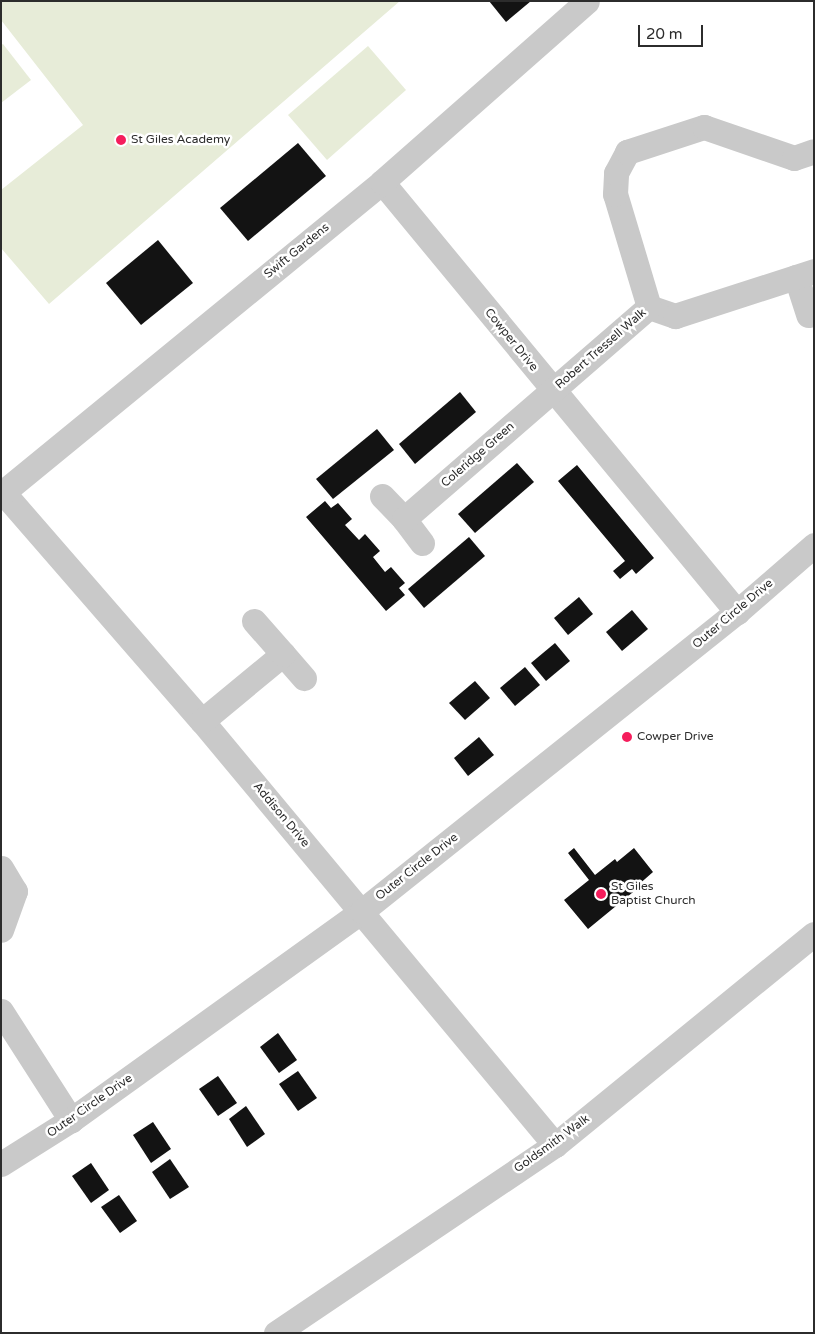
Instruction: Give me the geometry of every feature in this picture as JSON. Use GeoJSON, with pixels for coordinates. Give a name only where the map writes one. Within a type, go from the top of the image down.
{"type":"FeatureCollection","features":[{"type":"Feature","properties":{"kind":"street","name":"Swift Gardens"},"geometry":{"type":"LineString","coordinates":[[2,492],[382,182],[587,1]]}},
{"type":"Feature","properties":{"kind":"street","name":"Robert Tressell Walk"},"geometry":{"type":"LineString","coordinates":[[649,307],[615,194],[616,173],[627,152],[704,127],[794,158],[814,151]]}},
{"type":"Feature","properties":{"kind":"street","name":"Cowper Drive"},"geometry":{"type":"LineString","coordinates":[[382,182],[737,612]]}},
{"type":"Feature","properties":{"kind":"street","name":"Robert Tressell Walk"},"geometry":{"type":"LineString","coordinates":[[649,307],[675,316],[805,274],[808,315]]}},
{"type":"Feature","properties":{"kind":"street","name":"Robert Tressell Walk"},"geometry":{"type":"LineString","coordinates":[[553,391],[649,307]]}},
{"type":"Feature","properties":{"kind":"street","name":"Coleridge Green"},"geometry":{"type":"LineString","coordinates":[[404,519],[553,391]]}},
{"type":"Feature","properties":{"kind":"street","name":"Addison Drive"},"geometry":{"type":"LineString","coordinates":[[2,492],[202,721],[555,1145]]}},
{"type":"Feature","properties":{"kind":"street"},"geometry":{"type":"LineString","coordinates":[[382,496],[404,519],[422,543]]}},
{"type":"Feature","properties":{"kind":"street","name":"Outer Circle Drive"},"geometry":{"type":"LineString","coordinates":[[1,1164],[71,1120],[362,911],[737,612],[814,545]]}},
{"type":"Feature","properties":{"kind":"street"},"geometry":{"type":"LineString","coordinates":[[254,621],[304,678]]}},
{"type":"Feature","properties":{"kind":"street"},"geometry":{"type":"LineString","coordinates":[[202,721],[283,654]]}},
{"type":"Feature","properties":{"kind":"street"},"geometry":{"type":"LineString","coordinates":[[1,868],[15,891],[1,930]]}},
{"type":"Feature","properties":{"kind":"street","name":"Goldsmith Walk"},"geometry":{"type":"LineString","coordinates":[[276,1333],[555,1145],[814,934]]}},
{"type":"Feature","properties":{"kind":"street"},"geometry":{"type":"LineString","coordinates":[[1,1011],[71,1120]]}},
{"type":"Feature","properties":{"kind":"green space","name":"St Giles Academy"},"geometry":{"type":"Polygon","coordinates":[[[1,1],[400,1],[49,304],[1,248],[1,190],[83,125],[1,20],[1,1]]]}},
{"type":"Feature","properties":{"kind":"green space"},"geometry":{"type":"Polygon","coordinates":[[[3,44],[31,80],[1,103],[1,45],[3,44]]]}},
{"type":"Feature","properties":{"kind":"green space"},"geometry":{"type":"Polygon","coordinates":[[[368,46],[406,90],[327,160],[288,115],[368,46]]]}},
{"type":"Feature","properties":{"kind":"building"},"geometry":{"type":"Polygon","coordinates":[[[489,1],[531,1],[506,22],[489,1]]]}},
{"type":"Feature","properties":{"kind":"building"},"geometry":{"type":"Polygon","coordinates":[[[298,143],[326,176],[248,241],[220,208],[298,143]]]}},
{"type":"Feature","properties":{"kind":"building"},"geometry":{"type":"Polygon","coordinates":[[[158,240],[193,283],[141,325],[106,283],[158,240]]]}},
{"type":"Feature","properties":{"kind":"building"},"geometry":{"type":"Polygon","coordinates":[[[460,392],[476,412],[415,464],[399,444],[460,392]]]}},
{"type":"Feature","properties":{"kind":"building"},"geometry":{"type":"Polygon","coordinates":[[[377,429],[394,450],[333,499],[316,479],[377,429]]]}},
{"type":"Feature","properties":{"kind":"building"},"geometry":{"type":"Polygon","coordinates":[[[517,463],[534,482],[475,533],[458,514],[517,463]]]}},
{"type":"Feature","properties":{"kind":"building"},"geometry":{"type":"Polygon","coordinates":[[[577,465],[654,558],[636,574],[632,569],[620,579],[613,571],[625,561],[558,481],[577,465]]]}},
{"type":"Feature","properties":{"kind":"building"},"geometry":{"type":"Polygon","coordinates":[[[325,501],[331,508],[338,503],[352,519],[345,525],[359,540],[365,534],[380,551],[373,557],[385,572],[391,567],[405,583],[399,588],[405,595],[386,611],[306,517],[325,501]]]}},
{"type":"Feature","properties":{"kind":"building"},"geometry":{"type":"Polygon","coordinates":[[[469,537],[485,556],[424,608],[408,589],[469,537]]]}},
{"type":"Feature","properties":{"kind":"building"},"geometry":{"type":"Polygon","coordinates":[[[579,597],[593,614],[568,635],[554,618],[579,597]]]}},
{"type":"Feature","properties":{"kind":"building"},"geometry":{"type":"Polygon","coordinates":[[[632,610],[648,629],[622,651],[606,632],[632,610]]]}},
{"type":"Feature","properties":{"kind":"building"},"geometry":{"type":"Polygon","coordinates":[[[555,643],[570,661],[546,681],[531,663],[555,643]]]}},
{"type":"Feature","properties":{"kind":"building"},"geometry":{"type":"Polygon","coordinates":[[[525,667],[540,685],[515,706],[500,688],[525,667]]]}},
{"type":"Feature","properties":{"kind":"building"},"geometry":{"type":"Polygon","coordinates":[[[475,681],[490,698],[465,720],[449,703],[475,681]]]}},
{"type":"Feature","properties":{"kind":"building"},"geometry":{"type":"Polygon","coordinates":[[[479,737],[494,755],[468,776],[454,758],[479,737]]]}},
{"type":"Feature","properties":{"kind":"building","name":"St Giles Baptist Church"},"geometry":{"type":"Polygon","coordinates":[[[574,848],[595,875],[615,859],[617,862],[634,848],[653,872],[637,886],[638,888],[588,929],[564,900],[589,880],[568,853],[574,848]]]}},
{"type":"Feature","properties":{"kind":"building"},"geometry":{"type":"Polygon","coordinates":[[[278,1033],[297,1060],[279,1073],[260,1047],[278,1033]]]}},
{"type":"Feature","properties":{"kind":"building"},"geometry":{"type":"Polygon","coordinates":[[[298,1071],[317,1098],[298,1111],[279,1084],[298,1071]]]}},
{"type":"Feature","properties":{"kind":"building"},"geometry":{"type":"Polygon","coordinates":[[[218,1076],[237,1103],[218,1116],[199,1089],[218,1076]]]}},
{"type":"Feature","properties":{"kind":"building"},"geometry":{"type":"Polygon","coordinates":[[[246,1106],[265,1134],[247,1147],[229,1119],[246,1106]]]}},
{"type":"Feature","properties":{"kind":"building"},"geometry":{"type":"Polygon","coordinates":[[[153,1122],[171,1149],[151,1163],[133,1135],[153,1122]]]}},
{"type":"Feature","properties":{"kind":"building"},"geometry":{"type":"Polygon","coordinates":[[[170,1159],[189,1187],[170,1199],[152,1172],[170,1159]]]}},
{"type":"Feature","properties":{"kind":"building"},"geometry":{"type":"Polygon","coordinates":[[[91,1163],[109,1190],[91,1203],[72,1176],[91,1163]]]}},
{"type":"Feature","properties":{"kind":"building"},"geometry":{"type":"Polygon","coordinates":[[[119,1195],[137,1221],[120,1233],[101,1207],[119,1195]]]}},
{"type":"Feature","properties":{"kind":"place","name":"St Giles Academy"},"geometry":{"type":"Point","coordinates":[121,140]}},
{"type":"Feature","properties":{"kind":"place","name":"Cowper Drive"},"geometry":{"type":"Point","coordinates":[627,737]}},
{"type":"Feature","properties":{"kind":"place","name":"St Giles Baptist Church"},"geometry":{"type":"Point","coordinates":[601,894]}}]}
